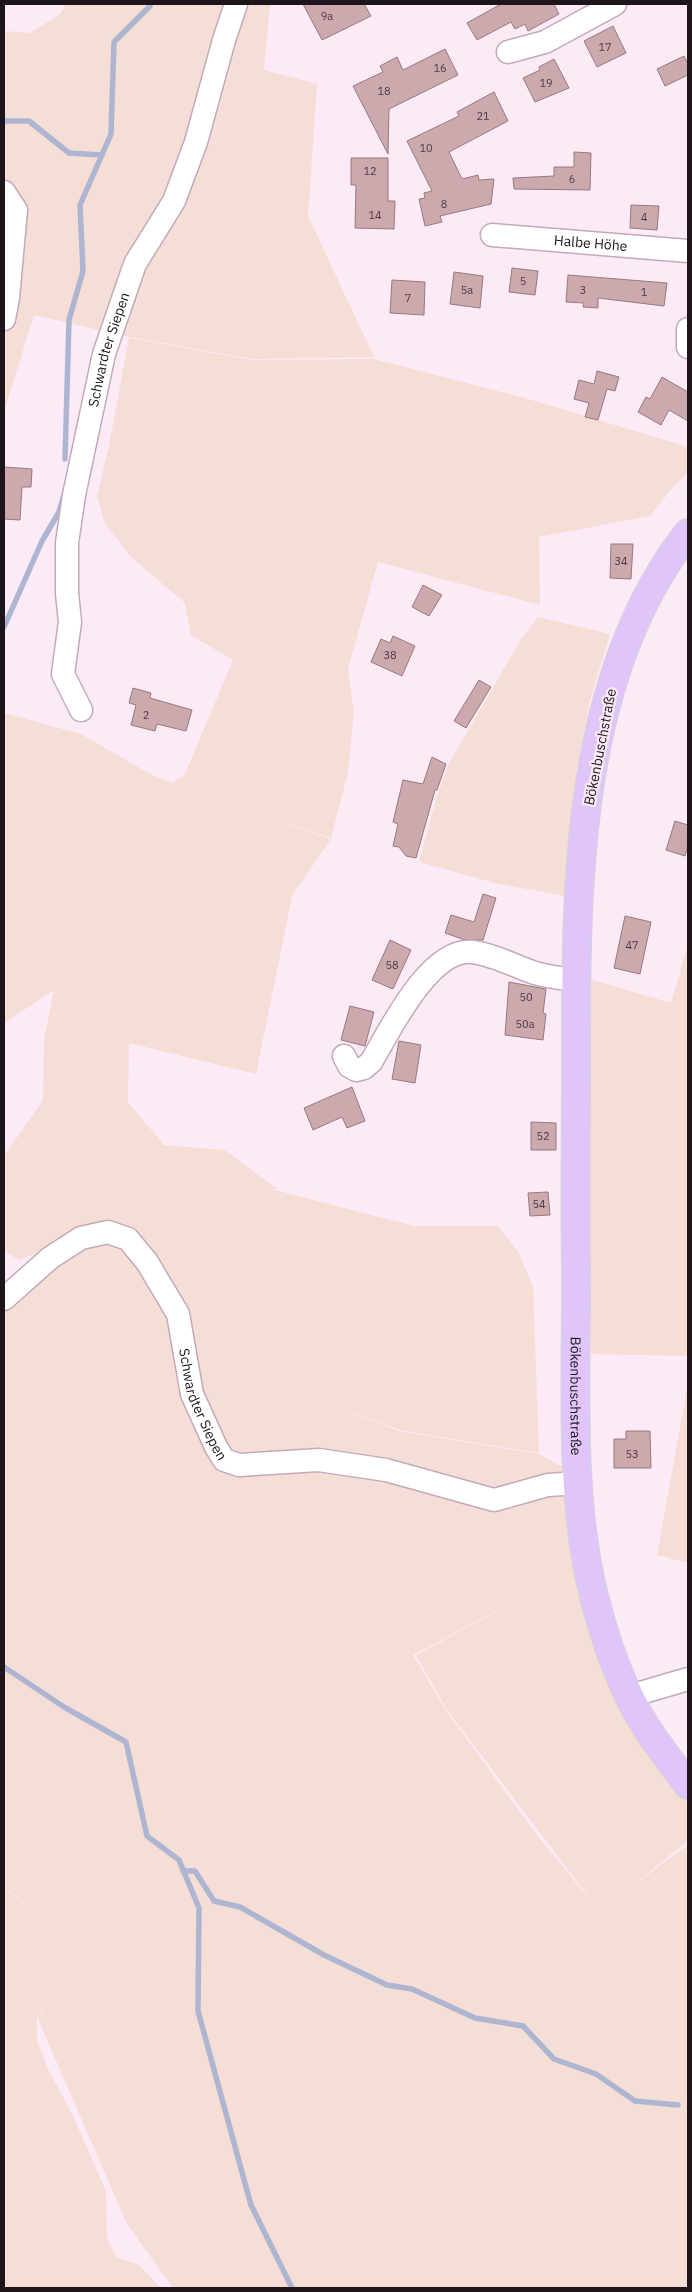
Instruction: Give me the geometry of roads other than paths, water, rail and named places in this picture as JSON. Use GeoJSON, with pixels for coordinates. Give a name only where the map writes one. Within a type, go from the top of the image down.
{"type":"FeatureCollection","features":[{"type":"Feature","properties":{"kind":"main road","name":"Bökenbuschstraße"},"geometry":{"type":"LineString","coordinates":[[688,533],[664,566],[647,595],[620,659],[607,703],[588,800],[581,862],[577,980],[575,1239],[579,1483],[583,1539],[594,1599],[604,1632],[632,1701],[646,1726],[688,1785]]}},
{"type":"Feature","properties":{"kind":"street","name":"Schwardter Siepen"},"geometry":{"type":"LineString","coordinates":[[81,710],[63,674],[70,622],[67,593],[67,542],[74,495],[104,354],[135,264],[174,201],[196,142],[224,40],[236,4]]}},
{"type":"Feature","properties":{"kind":"street"},"geometry":{"type":"LineString","coordinates":[[508,52],[545,42],[616,4]]}},
{"type":"Feature","properties":{"kind":"street"},"geometry":{"type":"LineString","coordinates":[[4,192],[16,210],[8,298],[4,320]]}},
{"type":"Feature","properties":{"kind":"street","name":"Halbe Höhe"},"geometry":{"type":"LineString","coordinates":[[492,235],[688,251]]}},
{"type":"Feature","properties":{"kind":"street"},"geometry":{"type":"LineString","coordinates":[[688,329],[688,347]]}},
{"type":"Feature","properties":{"kind":"street"},"geometry":{"type":"LineString","coordinates":[[344,1056],[349,1066],[356,1070],[364,1068],[371,1062],[410,996],[430,972],[452,956],[471,951],[492,956],[536,973],[577,980]]}},
{"type":"Feature","properties":{"kind":"street","name":"Schwardter Siepen"},"geometry":{"type":"LineString","coordinates":[[4,1300],[50,1258],[81,1238],[108,1232],[128,1240],[147,1262],[178,1314],[192,1394],[216,1447],[224,1460],[239,1464],[319,1460],[386,1470],[494,1500],[548,1485],[579,1483]]}},
{"type":"Feature","properties":{"kind":"street"},"geometry":{"type":"LineString","coordinates":[[632,1701],[688,1679]]}},
{"type":"Feature","properties":{"kind":"street"},"geometry":{"type":"LineString","coordinates":[[632,1701],[688,1691]]}},
{"type":"Feature","properties":{"kind":"waterway"},"geometry":{"type":"LineString","coordinates":[[65,459],[69,320],[83,271],[80,205],[111,134],[114,42],[150,4]]}},
{"type":"Feature","properties":{"kind":"waterway"},"geometry":{"type":"LineString","coordinates":[[4,121],[29,121],[69,153],[102,155]]}},
{"type":"Feature","properties":{"kind":"waterway"},"geometry":{"type":"LineString","coordinates":[[4,627],[42,541],[59,512],[64,495]]}},
{"type":"Feature","properties":{"kind":"waterway"},"geometry":{"type":"LineString","coordinates":[[4,1667],[64,1707],[126,1742],[147,1836],[179,1860],[199,1908],[198,2011],[251,2205],[292,2288]]}},
{"type":"Feature","properties":{"kind":"waterway"},"geometry":{"type":"LineString","coordinates":[[183,1871],[195,1871],[214,1901],[240,1907],[324,1955],[387,1985],[412,1989],[475,2018],[523,2026],[554,2059],[596,2074],[635,2101],[678,2105]]}}]}
